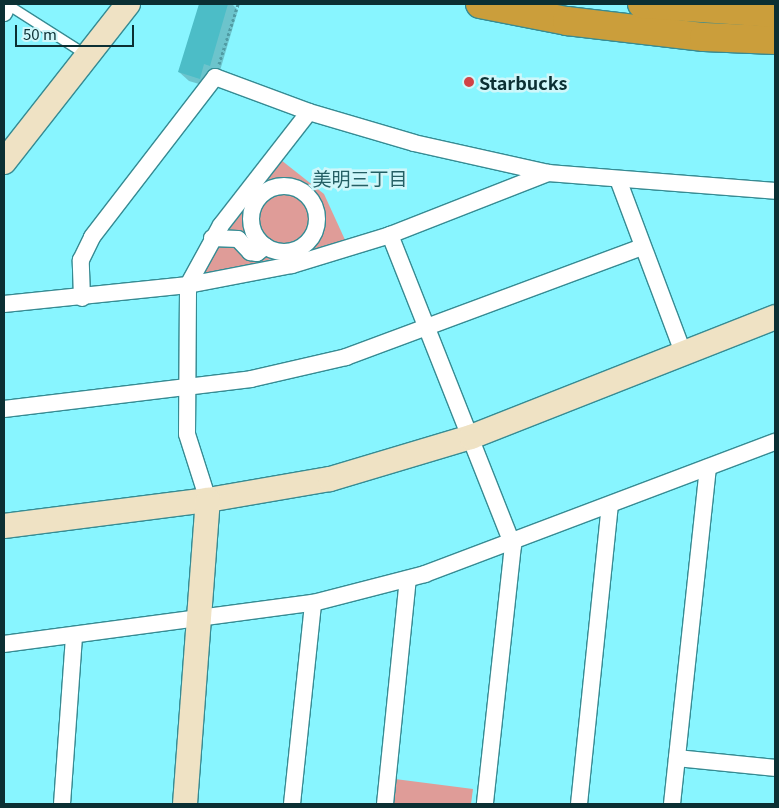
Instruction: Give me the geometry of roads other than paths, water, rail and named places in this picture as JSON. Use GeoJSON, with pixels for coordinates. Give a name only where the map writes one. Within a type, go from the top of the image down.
{"type":"FeatureCollection","features":[{"type":"Feature","properties":{"kind":"highway"},"geometry":{"type":"LineString","coordinates":[[480,4],[567,20],[694,36],[775,40]]}},
{"type":"Feature","properties":{"kind":"highway"},"geometry":{"type":"LineString","coordinates":[[642,4],[775,13]]}},
{"type":"Feature","properties":{"kind":"street"},"geometry":{"type":"LineString","coordinates":[[4,162],[128,4]]}},
{"type":"Feature","properties":{"kind":"street"},"geometry":{"type":"LineString","coordinates":[[82,298],[80,260],[92,237],[215,77],[309,112],[414,143],[548,173],[619,182],[775,191]]}},
{"type":"Feature","properties":{"kind":"street"},"geometry":{"type":"LineString","coordinates":[[185,804],[208,500],[187,434],[188,285],[212,238],[309,112]]}},
{"type":"Feature","properties":{"kind":"street"},"geometry":{"type":"LineString","coordinates":[[4,304],[82,298],[188,285],[328,255],[390,235],[548,173]]}},
{"type":"Feature","properties":{"kind":"street"},"geometry":{"type":"LineString","coordinates":[[619,182],[641,247],[683,352]]}},
{"type":"Feature","properties":{"kind":"street"},"geometry":{"type":"LineString","coordinates":[[279,187],[299,190],[314,206],[317,217],[312,238],[293,251],[266,246],[255,234],[252,214],[261,196],[279,187]]}},
{"type":"Feature","properties":{"kind":"street"},"geometry":{"type":"LineString","coordinates":[[390,235],[513,545],[485,804]]}},
{"type":"Feature","properties":{"kind":"street"},"geometry":{"type":"LineString","coordinates":[[212,238],[238,239],[250,252],[257,253],[266,246]]}},
{"type":"Feature","properties":{"kind":"street"},"geometry":{"type":"LineString","coordinates":[[312,238],[328,255]]}},
{"type":"Feature","properties":{"kind":"street"},"geometry":{"type":"LineString","coordinates":[[4,409],[188,388],[346,357],[428,330],[641,247]]}},
{"type":"Feature","properties":{"kind":"street"},"geometry":{"type":"LineString","coordinates":[[4,526],[208,500],[330,479],[471,437],[683,352],[774,323]]}},
{"type":"Feature","properties":{"kind":"street"},"geometry":{"type":"LineString","coordinates":[[4,644],[199,616],[313,603],[408,579],[513,545],[775,442]]}},
{"type":"Feature","properties":{"kind":"street"},"geometry":{"type":"LineString","coordinates":[[672,804],[708,468]]}},
{"type":"Feature","properties":{"kind":"street"},"geometry":{"type":"LineString","coordinates":[[578,804],[610,506]]}},
{"type":"Feature","properties":{"kind":"street"},"geometry":{"type":"LineString","coordinates":[[385,804],[408,579]]}},
{"type":"Feature","properties":{"kind":"street"},"geometry":{"type":"LineString","coordinates":[[292,804],[313,603]]}},
{"type":"Feature","properties":{"kind":"street"},"geometry":{"type":"LineString","coordinates":[[62,804],[74,634]]}},
{"type":"Feature","properties":{"kind":"street"},"geometry":{"type":"LineString","coordinates":[[677,758],[775,768]]}},
{"type":"Feature","properties":{"kind":"lane"},"geometry":{"type":"LineString","coordinates":[[7,7],[87,55]]}},
{"type":"Feature","properties":{"kind":"place","name":"Starbucks"},"geometry":{"type":"Point","coordinates":[469,82]}},
{"type":"Feature","properties":{"kind":"district","name":"美明三丁目"},"geometry":{"type":"Point","coordinates":[360,178]}}]}
